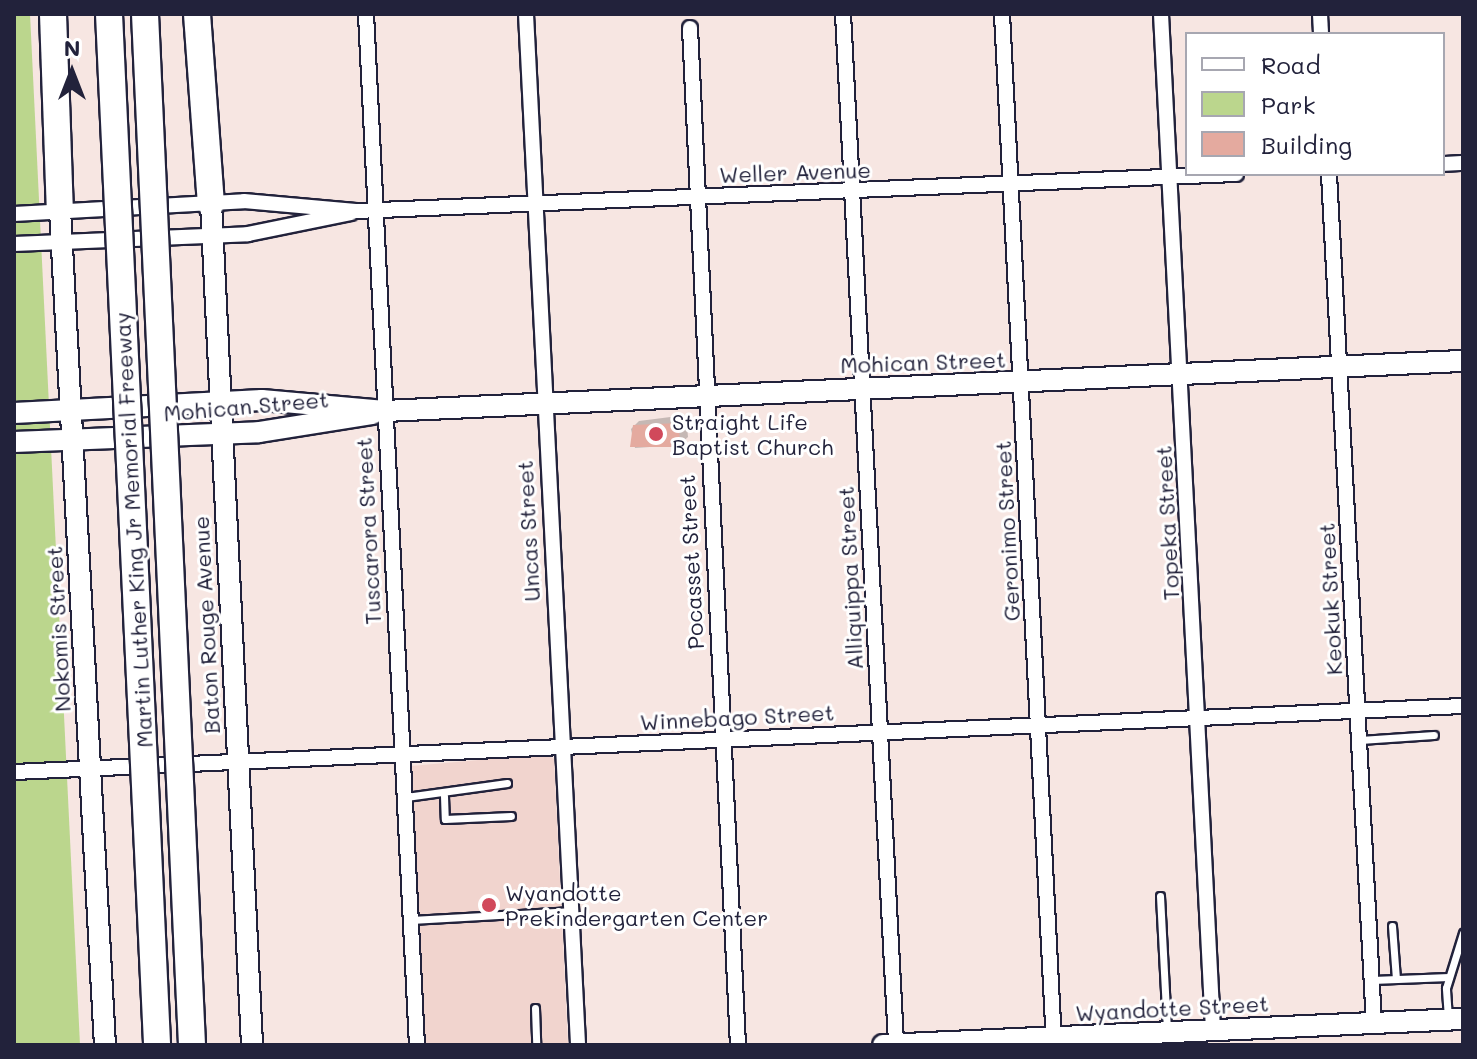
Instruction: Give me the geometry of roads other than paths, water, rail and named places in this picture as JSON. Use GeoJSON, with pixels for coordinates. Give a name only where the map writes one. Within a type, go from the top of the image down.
{"type":"FeatureCollection","features":[{"type":"Feature","properties":{"kind":"highway"},"geometry":{"type":"LineString","coordinates":[[53,14],[60,210]]}},
{"type":"Feature","properties":{"kind":"highway","name":"Martin Luther King Jr Memorial Freeway"},"geometry":{"type":"LineString","coordinates":[[109,14],[157,1045]]}},
{"type":"Feature","properties":{"kind":"highway","name":"Martin Luther King Jr Memorial Freeway"},"geometry":{"type":"LineString","coordinates":[[145,14],[192,1045]]}},
{"type":"Feature","properties":{"kind":"highway"},"geometry":{"type":"LineString","coordinates":[[197,14],[211,203]]}},
{"type":"Feature","properties":{"kind":"street","name":"Tuscarora Street"},"geometry":{"type":"LineString","coordinates":[[366,14],[417,1045]]}},
{"type":"Feature","properties":{"kind":"street","name":"Uncas Street"},"geometry":{"type":"LineString","coordinates":[[526,14],[578,1045]]}},
{"type":"Feature","properties":{"kind":"street","name":"Alliquippa Street"},"geometry":{"type":"LineString","coordinates":[[843,14],[896,1044]]}},
{"type":"Feature","properties":{"kind":"street","name":"Geronimo Street"},"geometry":{"type":"LineString","coordinates":[[1002,14],[1054,1041]]}},
{"type":"Feature","properties":{"kind":"street","name":"Topeka Street"},"geometry":{"type":"LineString","coordinates":[[1161,14],[1199,718],[1225,1035]]}},
{"type":"Feature","properties":{"kind":"street","name":"Pocasset Street"},"geometry":{"type":"LineString","coordinates":[[690,28],[701,198],[704,395],[738,1045]]}},
{"type":"Feature","properties":{"kind":"street","name":"Weller Avenue"},"geometry":{"type":"LineString","coordinates":[[14,214],[211,203],[375,211],[1203,176]]}},
{"type":"Feature","properties":{"kind":"street","name":"Keokuk Street"},"geometry":{"type":"LineString","coordinates":[[1329,176],[1374,1023]]}},
{"type":"Feature","properties":{"kind":"street","name":"Baton Rouge Avenue"},"geometry":{"type":"LineString","coordinates":[[211,203],[219,434],[252,1045]]}},
{"type":"Feature","properties":{"kind":"street","name":"Nokomis Street"},"geometry":{"type":"LineString","coordinates":[[60,210],[105,1045]]}},
{"type":"Feature","properties":{"kind":"street","name":"Weller Avenue"},"geometry":{"type":"LineString","coordinates":[[14,244],[212,237],[319,224],[356,211]]}},
{"type":"Feature","properties":{"kind":"street","name":"Mohican Street"},"geometry":{"type":"LineString","coordinates":[[14,442],[219,434],[385,411],[1463,361]]}},
{"type":"Feature","properties":{"kind":"street","name":"Mohican Street"},"geometry":{"type":"LineString","coordinates":[[14,413],[218,401],[385,411]]}},
{"type":"Feature","properties":{"kind":"street","name":"Winnebago Street"},"geometry":{"type":"LineString","coordinates":[[14,772],[1463,706]]}},
{"type":"Feature","properties":{"kind":"street","name":"Wyandotte Street"},"geometry":{"type":"LineString","coordinates":[[883,1045],[1054,1041],[1167,1032],[1225,1035],[1455,1019]]}},
{"type":"Feature","properties":{"kind":"lane"},"geometry":{"type":"LineString","coordinates":[[1360,740],[1434,735]]}},
{"type":"Feature","properties":{"kind":"lane"},"geometry":{"type":"LineString","coordinates":[[507,783],[443,786],[445,819],[511,816]]}},
{"type":"Feature","properties":{"kind":"lane"},"geometry":{"type":"LineString","coordinates":[[404,797],[444,796]]}},
{"type":"Feature","properties":{"kind":"lane"},"geometry":{"type":"LineString","coordinates":[[1160,896],[1167,1032]]}},
{"type":"Feature","properties":{"kind":"lane"},"geometry":{"type":"LineString","coordinates":[[410,920],[570,911]]}},
{"type":"Feature","properties":{"kind":"lane"},"geometry":{"type":"LineString","coordinates":[[1392,926],[1396,979]]}},
{"type":"Feature","properties":{"kind":"lane"},"geometry":{"type":"LineString","coordinates":[[1455,1019],[1449,977],[1463,933]]}},
{"type":"Feature","properties":{"kind":"lane"},"geometry":{"type":"LineString","coordinates":[[1372,980],[1449,977]]}},
{"type":"Feature","properties":{"kind":"lane"},"geometry":{"type":"LineString","coordinates":[[535,1008],[536,1045]]}},
{"type":"Feature","properties":{"kind":"place","name":"Straight Life Baptist Church"},"geometry":{"type":"Point","coordinates":[656,434]}},
{"type":"Feature","properties":{"kind":"place","name":"Wyandotte Prekindergarten Center"},"geometry":{"type":"Point","coordinates":[489,905]}}]}
